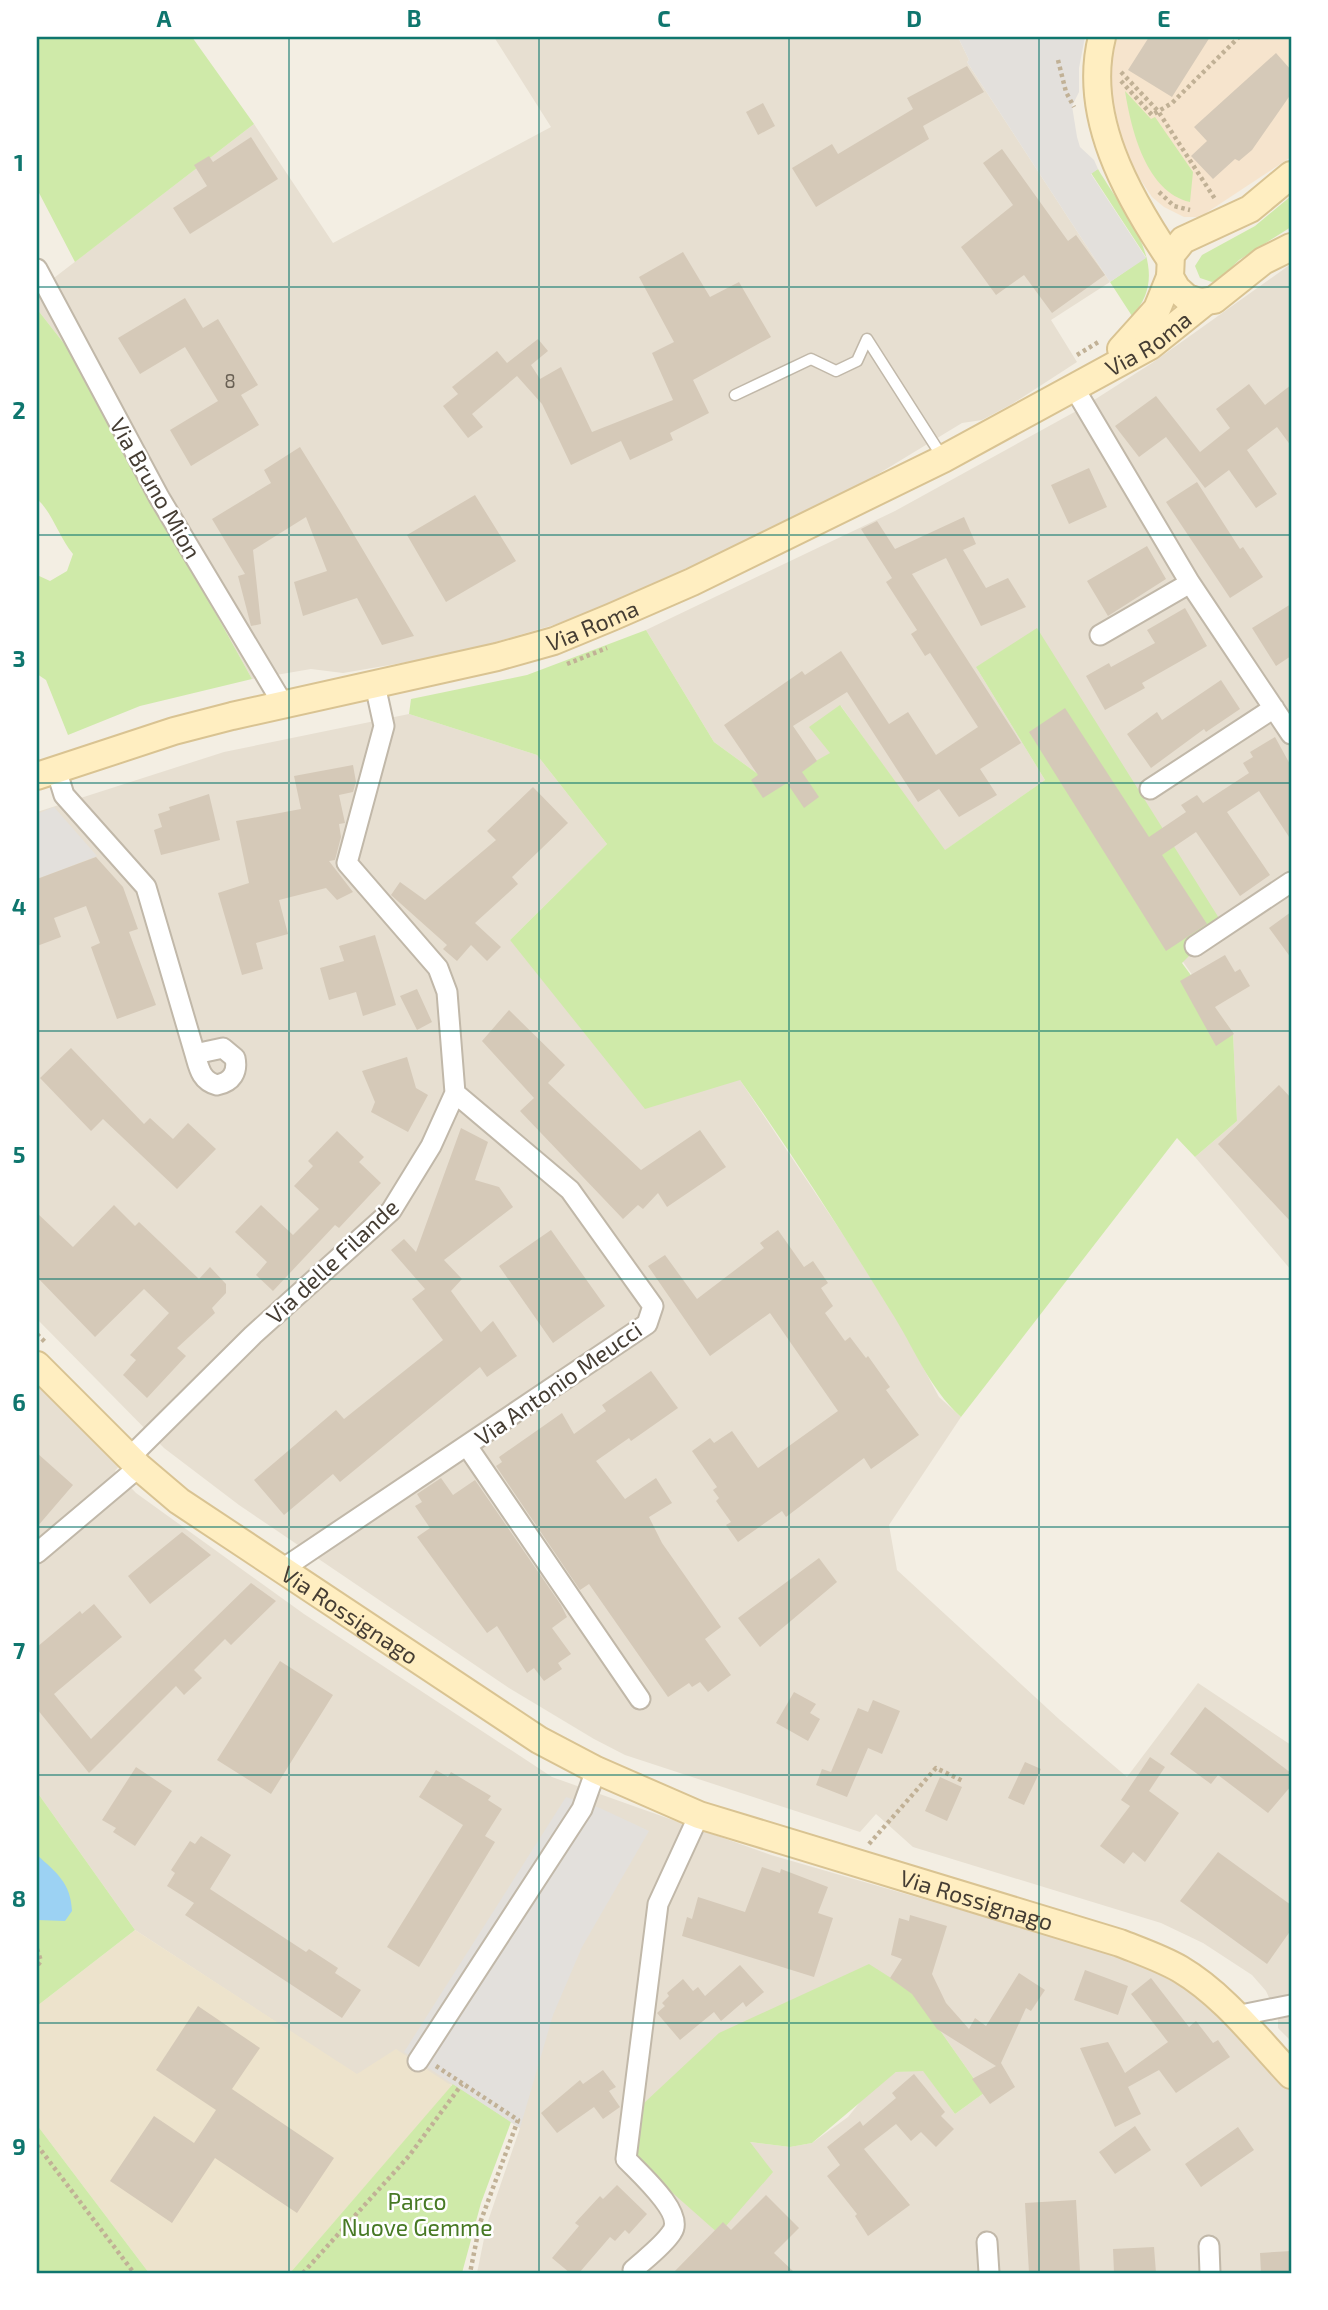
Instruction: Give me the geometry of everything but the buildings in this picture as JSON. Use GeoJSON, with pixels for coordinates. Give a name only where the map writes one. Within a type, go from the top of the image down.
{"type":"FeatureCollection","features":[{"type":"Feature","properties":{"kind":"street"},"geometry":{"type":"LineString","coordinates":[[1102,37],[1097,58],[1100,112],[1113,157],[1170,268]]}},
{"type":"Feature","properties":{"kind":"street","name":"Via Roma"},"geometry":{"type":"LineString","coordinates":[[195,1054],[146,887],[47,773],[174,731],[283,704],[466,665],[554,641],[692,582],[943,459],[1077,375],[1145,327],[1161,302],[1170,268],[1183,240],[1204,215],[1250,209],[1291,176]]}},
{"type":"Feature","properties":{"kind":"street"},"geometry":{"type":"LineString","coordinates":[[1130,188],[1166,224],[1184,230],[1204,215]]}},
{"type":"Feature","properties":{"kind":"street","name":"Via Roma"},"geometry":{"type":"LineString","coordinates":[[1077,375],[1150,345],[1205,302],[1218,298],[1263,261],[1291,247]]}},
{"type":"Feature","properties":{"kind":"street","name":"Via Roma"},"geometry":{"type":"LineString","coordinates":[[1170,268],[1183,295],[1205,302]]}},
{"type":"Feature","properties":{"kind":"street","name":"Via Bruno Mion"},"geometry":{"type":"LineString","coordinates":[[37,269],[159,497],[283,704]]}},
{"type":"Feature","properties":{"kind":"street"},"geometry":{"type":"LineString","coordinates":[[1077,375],[1190,583],[1291,734]]}},
{"type":"Feature","properties":{"kind":"street"},"geometry":{"type":"LineString","coordinates":[[1100,635],[1190,583]]}},
{"type":"Feature","properties":{"kind":"street","name":"Via delle Filande"},"geometry":{"type":"LineString","coordinates":[[37,1553],[134,1462],[253,1335],[391,1211],[431,1146],[455,1093],[447,992],[438,968],[346,863],[384,726],[375,685]]}},
{"type":"Feature","properties":{"kind":"street"},"geometry":{"type":"LineString","coordinates":[[1150,789],[1274,708]]}},
{"type":"Feature","properties":{"kind":"street"},"geometry":{"type":"LineString","coordinates":[[1195,946],[1291,882]]}},
{"type":"Feature","properties":{"kind":"street","name":"Via Antonio Meucci"},"geometry":{"type":"LineString","coordinates":[[281,1570],[647,1324],[653,1306],[570,1190],[455,1093]]}},
{"type":"Feature","properties":{"kind":"street","name":"Via Rossignago"},"geometry":{"type":"LineString","coordinates":[[37,1364],[134,1462],[199,1516],[539,1740],[596,1770],[699,1815],[1120,1943],[1181,1970],[1236,2016],[1291,2075]]}},
{"type":"Feature","properties":{"kind":"street"},"geometry":{"type":"LineString","coordinates":[[467,1446],[640,1699]]}},
{"type":"Feature","properties":{"kind":"street"},"geometry":{"type":"LineString","coordinates":[[420,2059],[582,1809],[596,1770]]}},
{"type":"Feature","properties":{"kind":"street"},"geometry":{"type":"LineString","coordinates":[[634,2270],[673,2232],[676,2221],[671,2208],[626,2159],[658,1904],[699,1815]]}},
{"type":"Feature","properties":{"kind":"street"},"geometry":{"type":"LineString","coordinates":[[1236,2016],[1291,2005]]}},
{"type":"Feature","properties":{"kind":"street"},"geometry":{"type":"LineString","coordinates":[[987,2242],[989,2273]]}},
{"type":"Feature","properties":{"kind":"street"},"geometry":{"type":"LineString","coordinates":[[1209,2246],[1210,2273]]}},
{"type":"Feature","properties":{"kind":"lane"},"geometry":{"type":"LineString","coordinates":[[735,395],[811,359],[836,371],[857,361],[867,339],[943,459]]}},
{"type":"Feature","properties":{"kind":"path"},"geometry":{"type":"LineString","coordinates":[[1118,79],[1152,115],[1172,103],[1239,37]]}},
{"type":"Feature","properties":{"kind":"path"},"geometry":{"type":"LineString","coordinates":[[1058,60],[1066,92],[1074,107]]}},
{"type":"Feature","properties":{"kind":"path"},"geometry":{"type":"LineString","coordinates":[[1120,63],[1120,91]]}},
{"type":"Feature","properties":{"kind":"path"},"geometry":{"type":"LineString","coordinates":[[1119,70],[1158,111],[1212,194]]}},
{"type":"Feature","properties":{"kind":"path"},"geometry":{"type":"LineString","coordinates":[[1163,197],[1185,211],[1204,215],[1224,194]]}},
{"type":"Feature","properties":{"kind":"path"},"geometry":{"type":"LineString","coordinates":[[1077,375],[1110,335]]}},
{"type":"Feature","properties":{"kind":"path"},"geometry":{"type":"LineString","coordinates":[[869,1844],[936,1768],[963,1781]]}},
{"type":"Feature","properties":{"kind":"path"},"geometry":{"type":"LineString","coordinates":[[856,1840],[882,1848]]}},
{"type":"Feature","properties":{"kind":"path"},"geometry":{"type":"LineString","coordinates":[[37,1949],[41,1961],[37,1966]]}},
{"type":"Feature","properties":{"kind":"path"},"geometry":{"type":"LineString","coordinates":[[420,2059],[517,2120],[480,2223],[470,2273]]}},
{"type":"Feature","properties":{"kind":"path"},"geometry":{"type":"LineString","coordinates":[[303,2273],[409,2156],[462,2084]]}},
{"type":"Feature","properties":{"kind":"path"},"geometry":{"type":"LineString","coordinates":[[37,2145],[134,2273]]}},
{"type":"Feature","properties":{"kind":"shaded area"},"geometry":{"type":"Polygon","coordinates":[[[494,37],[958,37],[969,60],[967,62],[1110,282],[1051,320],[1077,362],[1012,404],[982,420],[962,423],[855,488],[642,591],[557,624],[454,654],[343,673],[311,669],[252,679],[73,355],[37,309],[37,291],[254,124],[333,243],[551,127],[494,37]]]}},
{"type":"Feature","properties":{"kind":"shaded area"},"geometry":{"type":"Polygon","coordinates":[[[958,37],[1085,37],[1079,68],[1079,92],[1072,106],[1077,137],[1080,147],[1094,160],[1098,169],[1091,174],[1146,258],[1110,282],[967,62],[969,60],[958,37]]]}},
{"type":"Feature","properties":{"kind":"shaded area"},"geometry":{"type":"Polygon","coordinates":[[[1116,37],[1291,37],[1291,157],[1200,217],[1184,217],[1164,207],[1152,197],[1134,170],[1114,122],[1110,67],[1116,37]]]}},
{"type":"Feature","properties":{"kind":"shaded area"},"geometry":{"type":"Polygon","coordinates":[[[1291,264],[1291,1270],[1195,1157],[1237,1121],[1233,1033],[976,667],[1045,780],[944,851],[841,706],[831,753],[773,785],[714,742],[646,630],[895,511],[1080,409],[1152,363],[1291,264]]]}},
{"type":"Feature","properties":{"kind":"shaded area"},"geometry":{"type":"Polygon","coordinates":[[[409,714],[537,755],[607,844],[510,940],[740,1080],[899,1323],[939,1397],[961,1417],[889,1525],[897,1570],[1060,1720],[1127,1777],[1198,1683],[1291,1745],[1291,2041],[1278,2028],[1278,2017],[1266,1991],[1252,1975],[1203,1943],[1161,1923],[913,1847],[876,1814],[860,1832],[625,1755],[594,1739],[509,1688],[239,1505],[164,1448],[37,1319],[37,812],[224,752],[409,714]]]}},
{"type":"Feature","properties":{"kind":"shaded area"},"geometry":{"type":"Polygon","coordinates":[[[54,807],[97,856],[37,879],[37,814],[54,807]]]}},
{"type":"Feature","properties":{"kind":"shaded area"},"geometry":{"type":"Polygon","coordinates":[[[37,1382],[120,1465],[115,1471],[136,1493],[304,1614],[552,1777],[771,1855],[1137,1961],[1203,2000],[1291,2090],[1291,2273],[477,2273],[487,2224],[520,2128],[453,2085],[357,2075],[135,1930],[37,1792],[37,1382]],[[913,1992],[749,2142],[790,2147],[812,2143],[848,2117],[865,2096],[896,2072],[923,2070],[955,2114],[984,2093],[913,1992]]]}},
{"type":"Feature","properties":{"kind":"shaded area"},"geometry":{"type":"Polygon","coordinates":[[[566,1797],[600,1808],[649,1831],[582,1947],[553,2015],[520,2128],[404,2052],[566,1797]]]}},
{"type":"Feature","properties":{"kind":"shaded area"},"geometry":{"type":"Polygon","coordinates":[[[135,1930],[357,2074],[396,2049],[452,2086],[290,2273],[149,2273],[37,2125],[37,2006],[135,1930]]]}},
{"type":"Feature","properties":{"kind":"green space"},"geometry":{"type":"Polygon","coordinates":[[[37,37],[192,37],[254,124],[75,262],[37,189],[37,37]]]}},
{"type":"Feature","properties":{"kind":"green space"},"geometry":{"type":"Polygon","coordinates":[[[1125,91],[1151,119],[1155,117],[1193,172],[1190,202],[1175,196],[1162,186],[1152,173],[1137,140],[1125,91]]]}},
{"type":"Feature","properties":{"kind":"green space"},"geometry":{"type":"Polygon","coordinates":[[[1098,169],[1131,222],[1141,241],[1147,260],[1149,279],[1144,298],[1132,316],[1110,282],[1146,257],[1091,173],[1098,169]]]}},
{"type":"Feature","properties":{"kind":"green space"},"geometry":{"type":"Polygon","coordinates":[[[1291,196],[1291,227],[1239,260],[1219,280],[1212,282],[1200,278],[1195,266],[1202,255],[1255,226],[1291,196]]]}},
{"type":"Feature","properties":{"kind":"green space"},"geometry":{"type":"Polygon","coordinates":[[[37,309],[73,355],[252,679],[140,706],[68,735],[46,680],[37,674],[37,575],[50,581],[67,571],[73,554],[37,499],[37,309]]]}},
{"type":"Feature","properties":{"kind":"green space"},"geometry":{"type":"Polygon","coordinates":[[[1037,628],[1222,923],[1182,963],[1233,1033],[1237,1121],[1195,1157],[1177,1138],[961,1417],[930,1380],[899,1324],[740,1080],[645,1109],[510,940],[607,844],[537,755],[409,714],[411,699],[527,675],[646,630],[714,742],[773,785],[830,753],[809,727],[840,705],[945,850],[1045,780],[976,667],[1037,628]]]}},
{"type":"Feature","properties":{"kind":"green space"},"geometry":{"type":"Polygon","coordinates":[[[37,1792],[135,1930],[37,2006],[37,1792]]]}},
{"type":"Feature","properties":{"kind":"green space"},"geometry":{"type":"Polygon","coordinates":[[[869,1964],[913,1992],[984,2093],[955,2114],[923,2071],[896,2072],[812,2143],[790,2147],[750,2142],[773,2172],[719,2234],[632,2157],[644,2103],[719,2033],[869,1964]]]}},
{"type":"Feature","properties":{"kind":"green space","name":"Parco Nuove Gemme"},"geometry":{"type":"Polygon","coordinates":[[[453,2084],[511,2122],[481,2203],[462,2273],[290,2273],[453,2084]]]}},
{"type":"Feature","properties":{"kind":"green space"},"geometry":{"type":"Polygon","coordinates":[[[37,2125],[149,2273],[37,2273],[37,2125]]]}},
{"type":"Feature","properties":{"kind":"water"},"geometry":{"type":"Polygon","coordinates":[[[37,1855],[56,1873],[69,1893],[72,1911],[65,1921],[37,1920],[37,1855]]]}}]}
